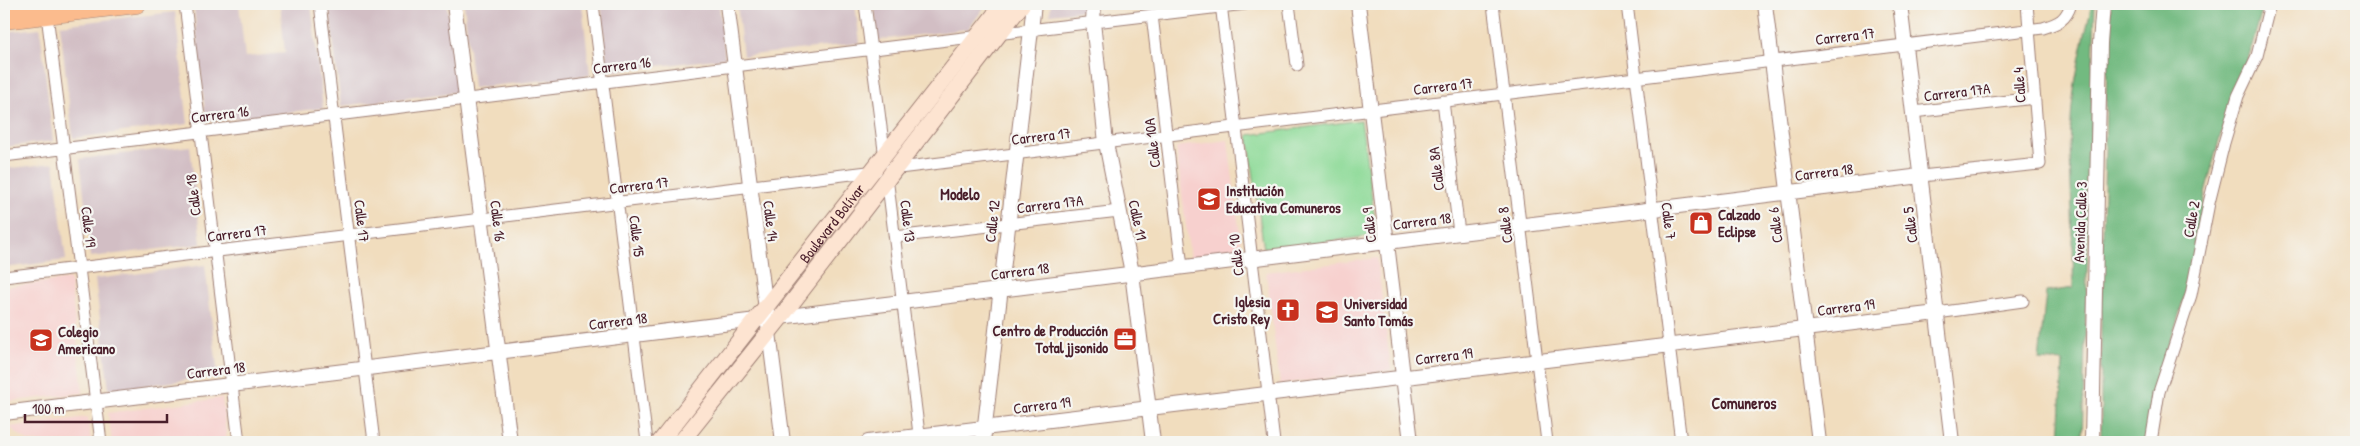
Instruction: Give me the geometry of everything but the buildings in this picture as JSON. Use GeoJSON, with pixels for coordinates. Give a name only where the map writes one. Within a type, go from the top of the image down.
{"type":"FeatureCollection","features":[{"type":"Feature","properties":{"kind":"main road"},"geometry":{"type":"LineString","coordinates":[[5,9],[30,4]]}},
{"type":"Feature","properties":{"kind":"main road"},"geometry":{"type":"LineString","coordinates":[[5,9],[47,15],[136,4]]}},
{"type":"Feature","properties":{"kind":"main road","name":"Boulevard Bolívar"},"geometry":{"type":"LineString","coordinates":[[885,168],[977,36],[1003,4]]}},
{"type":"Feature","properties":{"kind":"main road","name":"Boulevard Bolívar"},"geometry":{"type":"LineString","coordinates":[[681,442],[768,318],[885,168],[1022,4]]}},
{"type":"Feature","properties":{"kind":"main road","name":"Boulevard Bolívar"},"geometry":{"type":"LineString","coordinates":[[660,442],[768,318]]}},
{"type":"Feature","properties":{"kind":"street","name":"Calle 18"},"geometry":{"type":"LineString","coordinates":[[185,4],[239,442]]}},
{"type":"Feature","properties":{"kind":"street","name":"Calle 17"},"geometry":{"type":"LineString","coordinates":[[320,4],[374,442]]}},
{"type":"Feature","properties":{"kind":"street","name":"Calle 16"},"geometry":{"type":"LineString","coordinates":[[454,4],[510,442]]}},
{"type":"Feature","properties":{"kind":"street","name":"Calle 15"},"geometry":{"type":"LineString","coordinates":[[592,4],[647,442]]}},
{"type":"Feature","properties":{"kind":"street","name":"Calle 14"},"geometry":{"type":"LineString","coordinates":[[728,4],[783,442]]}},
{"type":"Feature","properties":{"kind":"street","name":"Calle 13"},"geometry":{"type":"LineString","coordinates":[[865,4],[920,439]]}},
{"type":"Feature","properties":{"kind":"street","name":"Calle 12"},"geometry":{"type":"LineString","coordinates":[[984,435],[1034,4]]}},
{"type":"Feature","properties":{"kind":"street","name":"Calle 11"},"geometry":{"type":"LineString","coordinates":[[1094,4],[1093,22],[1106,143],[1132,274],[1153,442]]}},
{"type":"Feature","properties":{"kind":"street","name":"Carrera 16"},"geometry":{"type":"LineString","coordinates":[[4,156],[871,50],[1221,5],[1244,4]]}},
{"type":"Feature","properties":{"kind":"street"},"geometry":{"type":"LineString","coordinates":[[1289,4],[1296,65]]}},
{"type":"Feature","properties":{"kind":"street","name":"Calle 9"},"geometry":{"type":"LineString","coordinates":[[1358,4],[1411,442]]}},
{"type":"Feature","properties":{"kind":"street","name":"Calle 8"},"geometry":{"type":"LineString","coordinates":[[1493,4],[1547,442]]}},
{"type":"Feature","properties":{"kind":"street","name":"Calle 7"},"geometry":{"type":"LineString","coordinates":[[1627,4],[1682,442]]}},
{"type":"Feature","properties":{"kind":"street","name":"Calle 6"},"geometry":{"type":"LineString","coordinates":[[1765,4],[1818,442]]}},
{"type":"Feature","properties":{"kind":"street","name":"Calle 5"},"geometry":{"type":"LineString","coordinates":[[1900,4],[1952,442]]}},
{"type":"Feature","properties":{"kind":"street","name":"Calle 4"},"geometry":{"type":"LineString","coordinates":[[2027,4],[2040,164]]}},
{"type":"Feature","properties":{"kind":"street","name":"Carrera 17"},"geometry":{"type":"LineString","coordinates":[[4,277],[2030,29],[2056,24],[2067,16],[2071,4]]}},
{"type":"Feature","properties":{"kind":"street","name":"Avenida Calle 3"},"geometry":{"type":"LineString","coordinates":[[2092,442],[2103,4]]}},
{"type":"Feature","properties":{"kind":"street","name":"Calle 2"},"geometry":{"type":"LineString","coordinates":[[2151,442],[2159,392],[2191,295],[2209,203],[2224,143],[2238,96],[2257,56],[2270,4]]}},
{"type":"Feature","properties":{"kind":"street","name":"Calle 10"},"geometry":{"type":"LineString","coordinates":[[1221,5],[1274,442]]}},
{"type":"Feature","properties":{"kind":"street","name":"Calle 19"},"geometry":{"type":"LineString","coordinates":[[47,15],[101,442]]}},
{"type":"Feature","properties":{"kind":"street","name":"Calle 10A"},"geometry":{"type":"LineString","coordinates":[[1152,15],[1182,267]]}},
{"type":"Feature","properties":{"kind":"street","name":"Carrera 17A"},"geometry":{"type":"LineString","coordinates":[[1913,112],[2035,98]]}},
{"type":"Feature","properties":{"kind":"street","name":"Calle 8A"},"geometry":{"type":"LineString","coordinates":[[1443,101],[1459,233]]}},
{"type":"Feature","properties":{"kind":"street","name":"Carrera 18"},"geometry":{"type":"LineString","coordinates":[[4,413],[1921,176],[2040,164]]}},
{"type":"Feature","properties":{"kind":"street","name":"Carrera 17A"},"geometry":{"type":"LineString","coordinates":[[894,236],[1119,211]]}},
{"type":"Feature","properties":{"kind":"street","name":"Carrera 19"},"geometry":{"type":"LineString","coordinates":[[868,442],[984,435],[1149,408],[2023,301]]}},
{"type":"Feature","properties":{"kind":"shaded area"},"geometry":{"type":"Polygon","coordinates":[[[239,4],[245,57],[285,53],[280,4],[311,4],[323,108],[206,122],[194,9],[239,4]]]}},
{"type":"Feature","properties":{"kind":"shaded area"},"geometry":{"type":"Polygon","coordinates":[[[329,4],[447,4],[457,92],[341,106],[329,4]]]}},
{"type":"Feature","properties":{"kind":"shaded area"},"geometry":{"type":"Polygon","coordinates":[[[464,4],[582,4],[590,75],[473,88],[464,4]]]}},
{"type":"Feature","properties":{"kind":"shaded area"},"geometry":{"type":"Polygon","coordinates":[[[601,4],[719,4],[725,58],[608,72],[601,4]]]}},
{"type":"Feature","properties":{"kind":"shaded area"},"geometry":{"type":"Polygon","coordinates":[[[737,4],[855,4],[860,43],[743,56],[737,4]]]}},
{"type":"Feature","properties":{"kind":"shaded area"},"geometry":{"type":"Polygon","coordinates":[[[874,4],[987,4],[968,29],[878,40],[874,4]]]}},
{"type":"Feature","properties":{"kind":"shaded area"},"geometry":{"type":"Polygon","coordinates":[[[1051,4],[1089,4],[1088,10],[1050,14],[1051,4]]]}},
{"type":"Feature","properties":{"kind":"shaded area"},"geometry":{"type":"Polygon","coordinates":[[[175,12],[188,124],[73,138],[60,25],[175,12]]]}},
{"type":"Feature","properties":{"kind":"shaded area"},"geometry":{"type":"Polygon","coordinates":[[[40,28],[53,141],[4,147],[4,32],[40,28]]]}},
{"type":"Feature","properties":{"kind":"shaded area","name":"Institución Educativa Comuneros"},"geometry":{"type":"Polygon","coordinates":[[[1228,140],[1242,251],[1190,258],[1176,147],[1228,140]]]}},
{"type":"Feature","properties":{"kind":"shaded area"},"geometry":{"type":"Polygon","coordinates":[[[190,146],[201,244],[91,257],[80,159],[190,146]]]}},
{"type":"Feature","properties":{"kind":"shaded area"},"geometry":{"type":"Polygon","coordinates":[[[54,163],[66,260],[4,268],[4,169],[54,163]]]}},
{"type":"Feature","properties":{"kind":"shaded area","name":"Universidad Santo Tomás"},"geometry":{"type":"Polygon","coordinates":[[[1377,258],[1391,370],[1280,384],[1266,272],[1377,258]]]}},
{"type":"Feature","properties":{"kind":"shaded area"},"geometry":{"type":"Polygon","coordinates":[[[205,265],[218,376],[109,390],[95,279],[205,265]]]}},
{"type":"Feature","properties":{"kind":"shaded area","name":"Colegio Americano"},"geometry":{"type":"Polygon","coordinates":[[[70,279],[83,393],[4,402],[4,287],[70,279]]]}},
{"type":"Feature","properties":{"kind":"shaded area"},"geometry":{"type":"Polygon","coordinates":[[[222,398],[227,442],[112,442],[108,413],[222,398]]]}},
{"type":"Feature","properties":{"kind":"shaded area"},"geometry":{"type":"Polygon","coordinates":[[[88,417],[91,442],[29,442],[9,427],[88,417]]]}},
{"type":"Feature","properties":{"kind":"green space"},"geometry":{"type":"Polygon","coordinates":[[[2092,4],[2095,4],[2082,442],[2059,442],[2063,362],[2039,360],[2046,292],[2073,288],[2070,162],[2072,105],[2076,76],[2092,4]]]}},
{"type":"Feature","properties":{"kind":"green space"},"geometry":{"type":"Polygon","coordinates":[[[2111,4],[2264,4],[2249,56],[2231,96],[2206,189],[2189,279],[2177,322],[2155,379],[2145,442],[2101,442],[2101,322],[2107,60],[2111,4]]]}},
{"type":"Feature","properties":{"kind":"green space"},"geometry":{"type":"Polygon","coordinates":[[[1361,120],[1377,235],[1264,250],[1248,135],[1361,120]]]}},
{"type":"Feature","properties":{"kind":"place","name":"Institución Educativa Comuneros"},"geometry":{"type":"Point","coordinates":[1209,199]}},
{"type":"Feature","properties":{"kind":"place","name":"Calzado Eclipse"},"geometry":{"type":"Point","coordinates":[1701,223]}},
{"type":"Feature","properties":{"kind":"place","name":"Iglesia Cristo Rey"},"geometry":{"type":"Point","coordinates":[1288,310]}},
{"type":"Feature","properties":{"kind":"place","name":"Universidad Santo Tomás"},"geometry":{"type":"Point","coordinates":[1327,312]}},
{"type":"Feature","properties":{"kind":"place","name":"Centro de Producción Total jjsonido"},"geometry":{"type":"Point","coordinates":[1125,339]}},
{"type":"Feature","properties":{"kind":"place","name":"Colegio Americano"},"geometry":{"type":"Point","coordinates":[41,340]}},
{"type":"Feature","properties":{"kind":"district","name":"Modelo"},"geometry":{"type":"Point","coordinates":[960,194]}},
{"type":"Feature","properties":{"kind":"district","name":"Comuneros"},"geometry":{"type":"Point","coordinates":[1744,403]}}]}
